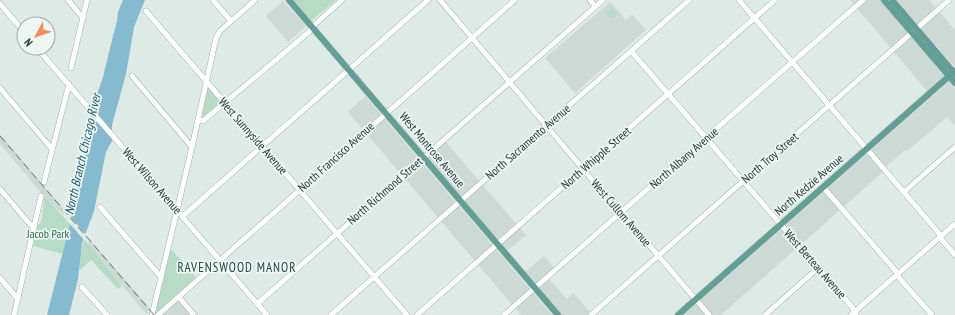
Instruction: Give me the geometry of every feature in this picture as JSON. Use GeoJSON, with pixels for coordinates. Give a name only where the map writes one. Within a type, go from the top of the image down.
{"type":"FeatureCollection","features":[{"type":"Feature","properties":{"kind":"main road","name":"West Montrose Avenue"},"geometry":{"type":"LineString","coordinates":[[289,0],[558,315]]}},
{"type":"Feature","properties":{"kind":"main road"},"geometry":{"type":"LineString","coordinates":[[884,0],[953,73],[955,83]]}},
{"type":"Feature","properties":{"kind":"main road"},"geometry":{"type":"LineString","coordinates":[[892,0],[914,31]]}},
{"type":"Feature","properties":{"kind":"main road","name":"North Kedzie Avenue"},"geometry":{"type":"LineString","coordinates":[[678,315],[953,73]]}},
{"type":"Feature","properties":{"kind":"street"},"geometry":{"type":"LineString","coordinates":[[68,0],[83,18]]}},
{"type":"Feature","properties":{"kind":"street"},"geometry":{"type":"LineString","coordinates":[[71,68],[87,0]]}},
{"type":"Feature","properties":{"kind":"street"},"geometry":{"type":"LineString","coordinates":[[213,0],[231,21]]}},
{"type":"Feature","properties":{"kind":"street"},"geometry":{"type":"LineString","coordinates":[[152,315],[216,38],[220,31],[255,0]]}},
{"type":"Feature","properties":{"kind":"street"},"geometry":{"type":"LineString","coordinates":[[198,120],[203,121],[225,103],[309,32],[312,27],[342,0]]}},
{"type":"Feature","properties":{"kind":"street"},"geometry":{"type":"LineString","coordinates":[[183,216],[428,0]]}},
{"type":"Feature","properties":{"kind":"street","name":"West Cullom Avenue"},"geometry":{"type":"LineString","coordinates":[[440,0],[709,315]]}},
{"type":"Feature","properties":{"kind":"street","name":"North Francisco Avenue"},"geometry":{"type":"LineString","coordinates":[[158,315],[515,0]]}},
{"type":"Feature","properties":{"kind":"street"},"geometry":{"type":"LineString","coordinates":[[590,0],[596,6]]}},
{"type":"Feature","properties":{"kind":"street","name":"North Richmond Street"},"geometry":{"type":"LineString","coordinates":[[257,304],[603,0]]}},
{"type":"Feature","properties":{"kind":"street","name":"North Sacramento Avenue"},"geometry":{"type":"LineString","coordinates":[[331,315],[689,0]]}},
{"type":"Feature","properties":{"kind":"street"},"geometry":{"type":"LineString","coordinates":[[739,0],[938,232],[955,255]]}},
{"type":"Feature","properties":{"kind":"street","name":"North Whipple Street"},"geometry":{"type":"LineString","coordinates":[[417,315],[775,0]]}},
{"type":"Feature","properties":{"kind":"street","name":"North Albany Avenue"},"geometry":{"type":"LineString","coordinates":[[504,315],[863,0]]}},
{"type":"Feature","properties":{"kind":"street","name":"North Troy Street"},"geometry":{"type":"LineString","coordinates":[[591,315],[949,0]]}},
{"type":"Feature","properties":{"kind":"street"},"geometry":{"type":"LineString","coordinates":[[0,4],[16,23]]}},
{"type":"Feature","properties":{"kind":"street","name":"West Sunnyside Avenue"},"geometry":{"type":"LineString","coordinates":[[146,11],[407,315]]}},
{"type":"Feature","properties":{"kind":"street","name":"West Berteau Avenue"},"geometry":{"type":"LineString","coordinates":[[631,50],[852,307],[854,314]]}},
{"type":"Feature","properties":{"kind":"street","name":"West Wilson Avenue"},"geometry":{"type":"LineString","coordinates":[[44,56],[267,315]]}},
{"type":"Feature","properties":{"kind":"street"},"geometry":{"type":"LineString","coordinates":[[132,76],[192,146]]}},
{"type":"Feature","properties":{"kind":"street"},"geometry":{"type":"LineString","coordinates":[[44,182],[69,84]]}},
{"type":"Feature","properties":{"kind":"street"},"geometry":{"type":"LineString","coordinates":[[0,88],[52,149]]}},
{"type":"Feature","properties":{"kind":"street"},"geometry":{"type":"LineString","coordinates":[[904,192],[955,147]]}},
{"type":"Feature","properties":{"kind":"street"},"geometry":{"type":"LineString","coordinates":[[823,187],[932,315]]}},
{"type":"Feature","properties":{"kind":"street"},"geometry":{"type":"LineString","coordinates":[[0,189],[34,229]]}},
{"type":"Feature","properties":{"kind":"street"},"geometry":{"type":"LineString","coordinates":[[14,315],[42,196]]}},
{"type":"Feature","properties":{"kind":"street"},"geometry":{"type":"LineString","coordinates":[[100,207],[161,277]]}},
{"type":"Feature","properties":{"kind":"street"},"geometry":{"type":"LineString","coordinates":[[854,314],[955,224]]}},
{"type":"Feature","properties":{"kind":"street"},"geometry":{"type":"LineString","coordinates":[[764,315],[818,268]]}},
{"type":"Feature","properties":{"kind":"street"},"geometry":{"type":"LineString","coordinates":[[0,278],[18,298]]}},
{"type":"Feature","properties":{"kind":"street"},"geometry":{"type":"LineString","coordinates":[[82,286],[107,315]]}},
{"type":"Feature","properties":{"kind":"street"},"geometry":{"type":"LineString","coordinates":[[178,297],[194,315]]}},
{"type":"Feature","properties":{"kind":"shaded area"},"geometry":{"type":"Polygon","coordinates":[[[850,0],[880,0],[944,76],[927,91],[850,0]]]}},
{"type":"Feature","properties":{"kind":"shaded area"},"geometry":{"type":"Polygon","coordinates":[[[897,0],[929,0],[955,30],[954,66],[897,0]]]}},
{"type":"Feature","properties":{"kind":"shaded area"},"geometry":{"type":"Polygon","coordinates":[[[283,1],[306,26],[288,42],[266,16],[283,1]]]}},
{"type":"Feature","properties":{"kind":"shaded area"},"geometry":{"type":"Polygon","coordinates":[[[610,2],[626,20],[632,14],[646,30],[575,93],[545,58],[610,2]]]}},
{"type":"Feature","properties":{"kind":"shaded area"},"geometry":{"type":"Polygon","coordinates":[[[949,82],[955,89],[955,126],[947,117],[906,152],[905,150],[883,169],[884,171],[721,315],[684,315],[949,82]]]}},
{"type":"Feature","properties":{"kind":"shaded area"},"geometry":{"type":"Polygon","coordinates":[[[365,96],[552,315],[521,315],[348,112],[365,96]]]}},
{"type":"Feature","properties":{"kind":"shaded area"},"geometry":{"type":"Polygon","coordinates":[[[0,134],[66,212],[63,215],[44,196],[0,144],[0,134]]]}},
{"type":"Feature","properties":{"kind":"shaded area"},"geometry":{"type":"Polygon","coordinates":[[[444,140],[526,235],[507,251],[426,156],[444,140]]]}},
{"type":"Feature","properties":{"kind":"shaded area"},"geometry":{"type":"Polygon","coordinates":[[[90,240],[149,307],[147,315],[87,243],[90,240]]]}},
{"type":"Feature","properties":{"kind":"shaded area"},"geometry":{"type":"Polygon","coordinates":[[[544,256],[556,270],[548,278],[567,299],[573,293],[593,315],[562,315],[525,272],[544,256]]]}},
{"type":"Feature","properties":{"kind":"shaded area"},"geometry":{"type":"Polygon","coordinates":[[[175,296],[191,315],[155,315],[155,314],[175,296]]]}},
{"type":"Feature","properties":{"kind":"green space"},"geometry":{"type":"Polygon","coordinates":[[[293,0],[336,0],[311,21],[293,0]]]}},
{"type":"Feature","properties":{"kind":"green space"},"geometry":{"type":"Polygon","coordinates":[[[612,8],[617,14],[611,19],[606,13],[612,8]]]}},
{"type":"Feature","properties":{"kind":"green space"},"geometry":{"type":"Polygon","coordinates":[[[208,86],[221,102],[203,117],[202,116],[208,86]]]}},
{"type":"Feature","properties":{"kind":"green space","name":"Jacob Park"},"geometry":{"type":"Polygon","coordinates":[[[44,196],[70,224],[63,254],[33,246],[38,224],[40,224],[42,217],[44,196]]]}},
{"type":"Feature","properties":{"kind":"green space"},"geometry":{"type":"Polygon","coordinates":[[[84,239],[122,286],[118,289],[91,260],[79,271],[84,239]]]}},
{"type":"Feature","properties":{"kind":"green space"},"geometry":{"type":"Polygon","coordinates":[[[172,250],[195,276],[195,278],[157,312],[170,251],[172,250]]]}},
{"type":"Feature","properties":{"kind":"water"},"geometry":{"type":"Polygon","coordinates":[[[123,0],[145,0],[134,27],[126,74],[112,125],[112,141],[106,152],[94,211],[82,243],[78,279],[69,315],[47,315],[70,224],[78,179],[91,132],[91,117],[95,109],[95,100],[103,77],[118,12],[123,0]]]}},
{"type":"Feature","properties":{"kind":"pier"},"geometry":{"type":"Polygon","coordinates":[[[70,216],[87,236],[85,241],[68,222],[70,216]]]}},
{"type":"Feature","properties":{"kind":"railway"},"geometry":{"type":"LineString","coordinates":[[0,136],[154,315]]}},
{"type":"Feature","properties":{"kind":"district","name":"RAVENSWOOD MANOR"},"geometry":{"type":"Point","coordinates":[237,267]}},
{"type":"Feature","properties":{"kind":"water label","name":"North Branch Chicago River"},"geometry":{"type":"Point","coordinates":[82,154]}}]}
